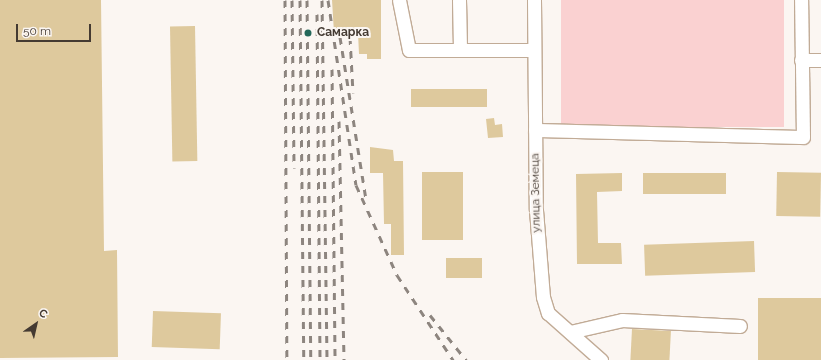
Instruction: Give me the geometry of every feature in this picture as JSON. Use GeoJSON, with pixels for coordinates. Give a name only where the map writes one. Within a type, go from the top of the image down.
{"type":"FeatureCollection","features":[{"type":"Feature","properties":{"kind":"street"},"geometry":{"type":"LineString","coordinates":[[399,0],[409,50],[534,50]]}},
{"type":"Feature","properties":{"kind":"street"},"geometry":{"type":"LineString","coordinates":[[459,0],[460,49]]}},
{"type":"Feature","properties":{"kind":"street","name":"улица Земеца"},"geometry":{"type":"LineString","coordinates":[[534,0],[536,210],[544,297],[548,313],[601,360]]}},
{"type":"Feature","properties":{"kind":"street"},"geometry":{"type":"LineString","coordinates":[[535,130],[803,137],[800,0]]}},
{"type":"Feature","properties":{"kind":"street"},"geometry":{"type":"LineString","coordinates":[[802,60],[821,60]]}},
{"type":"Feature","properties":{"kind":"street"},"geometry":{"type":"LineString","coordinates":[[570,332],[622,320],[740,326]]}},
{"type":"Feature","properties":{"kind":"shaded area"},"geometry":{"type":"Polygon","coordinates":[[[561,0],[784,0],[784,127],[561,127],[561,0]]]}},
{"type":"Feature","properties":{"kind":"building"},"geometry":{"type":"Polygon","coordinates":[[[0,0],[101,0],[104,251],[117,250],[118,357],[0,358],[0,0]]]}},
{"type":"Feature","properties":{"kind":"building"},"geometry":{"type":"Polygon","coordinates":[[[332,0],[381,0],[381,59],[367,59],[367,54],[359,54],[358,33],[334,33],[332,0]]]}},
{"type":"Feature","properties":{"kind":"building"},"geometry":{"type":"Polygon","coordinates":[[[170,26],[195,26],[197,161],[172,161],[170,26]]]}},
{"type":"Feature","properties":{"kind":"building"},"geometry":{"type":"Polygon","coordinates":[[[411,89],[487,89],[487,107],[411,107],[411,89]]]}},
{"type":"Feature","properties":{"kind":"building"},"geometry":{"type":"Polygon","coordinates":[[[494,118],[495,125],[502,124],[503,137],[488,138],[486,119],[494,118]]]}},
{"type":"Feature","properties":{"kind":"building"},"geometry":{"type":"Polygon","coordinates":[[[370,147],[393,150],[394,161],[403,161],[404,255],[391,255],[391,224],[384,224],[383,173],[370,173],[370,147]]]}},
{"type":"Feature","properties":{"kind":"building"},"geometry":{"type":"Polygon","coordinates":[[[422,172],[463,172],[463,240],[422,240],[422,172]]]}},
{"type":"Feature","properties":{"kind":"building"},"geometry":{"type":"Polygon","coordinates":[[[777,172],[821,173],[820,217],[776,216],[777,172]]]}},
{"type":"Feature","properties":{"kind":"building"},"geometry":{"type":"Polygon","coordinates":[[[622,173],[622,191],[597,192],[598,243],[621,243],[622,264],[577,264],[576,174],[622,173]]]}},
{"type":"Feature","properties":{"kind":"building"},"geometry":{"type":"Polygon","coordinates":[[[643,173],[726,173],[726,194],[643,194],[643,173]]]}},
{"type":"Feature","properties":{"kind":"building"},"geometry":{"type":"Polygon","coordinates":[[[754,241],[755,272],[645,276],[644,245],[754,241]]]}},
{"type":"Feature","properties":{"kind":"building"},"geometry":{"type":"Polygon","coordinates":[[[446,258],[482,258],[482,278],[446,278],[446,258]]]}},
{"type":"Feature","properties":{"kind":"building"},"geometry":{"type":"Polygon","coordinates":[[[758,298],[821,298],[821,360],[758,360],[758,298]]]}},
{"type":"Feature","properties":{"kind":"building"},"geometry":{"type":"Polygon","coordinates":[[[153,311],[221,313],[220,349],[152,347],[153,311]]]}},
{"type":"Feature","properties":{"kind":"building"},"geometry":{"type":"Polygon","coordinates":[[[632,329],[671,331],[669,360],[630,360],[632,329]]]}},
{"type":"Feature","properties":{"kind":"railway"},"geometry":{"type":"LineString","coordinates":[[285,0],[287,360]]}},
{"type":"Feature","properties":{"kind":"railway"},"geometry":{"type":"LineString","coordinates":[[292,0],[294,168]]}},
{"type":"Feature","properties":{"kind":"railway"},"geometry":{"type":"LineString","coordinates":[[300,0],[304,360]]}},
{"type":"Feature","properties":{"kind":"railway"},"geometry":{"type":"LineString","coordinates":[[307,0],[311,360]]}},
{"type":"Feature","properties":{"kind":"railway"},"geometry":{"type":"LineString","coordinates":[[322,0],[327,360]]}},
{"type":"Feature","properties":{"kind":"railway"},"geometry":{"type":"LineString","coordinates":[[328,0],[356,185],[397,275],[453,360]]}},
{"type":"Feature","properties":{"kind":"railway"},"geometry":{"type":"LineString","coordinates":[[317,14],[320,360]]}},
{"type":"Feature","properties":{"kind":"railway"},"geometry":{"type":"LineString","coordinates":[[340,37],[366,200]]}},
{"type":"Feature","properties":{"kind":"railway"},"geometry":{"type":"LineString","coordinates":[[350,37],[353,93]]}},
{"type":"Feature","properties":{"kind":"railway"},"geometry":{"type":"LineString","coordinates":[[332,69],[335,360]]}},
{"type":"Feature","properties":{"kind":"railway"},"geometry":{"type":"LineString","coordinates":[[339,121],[344,360]]}},
{"type":"Feature","properties":{"kind":"railway"},"geometry":{"type":"LineString","coordinates":[[430,315],[466,360]]}},
{"type":"Feature","properties":{"kind":"place","name":"Самарка"},"geometry":{"type":"Point","coordinates":[308,33]}}]}
